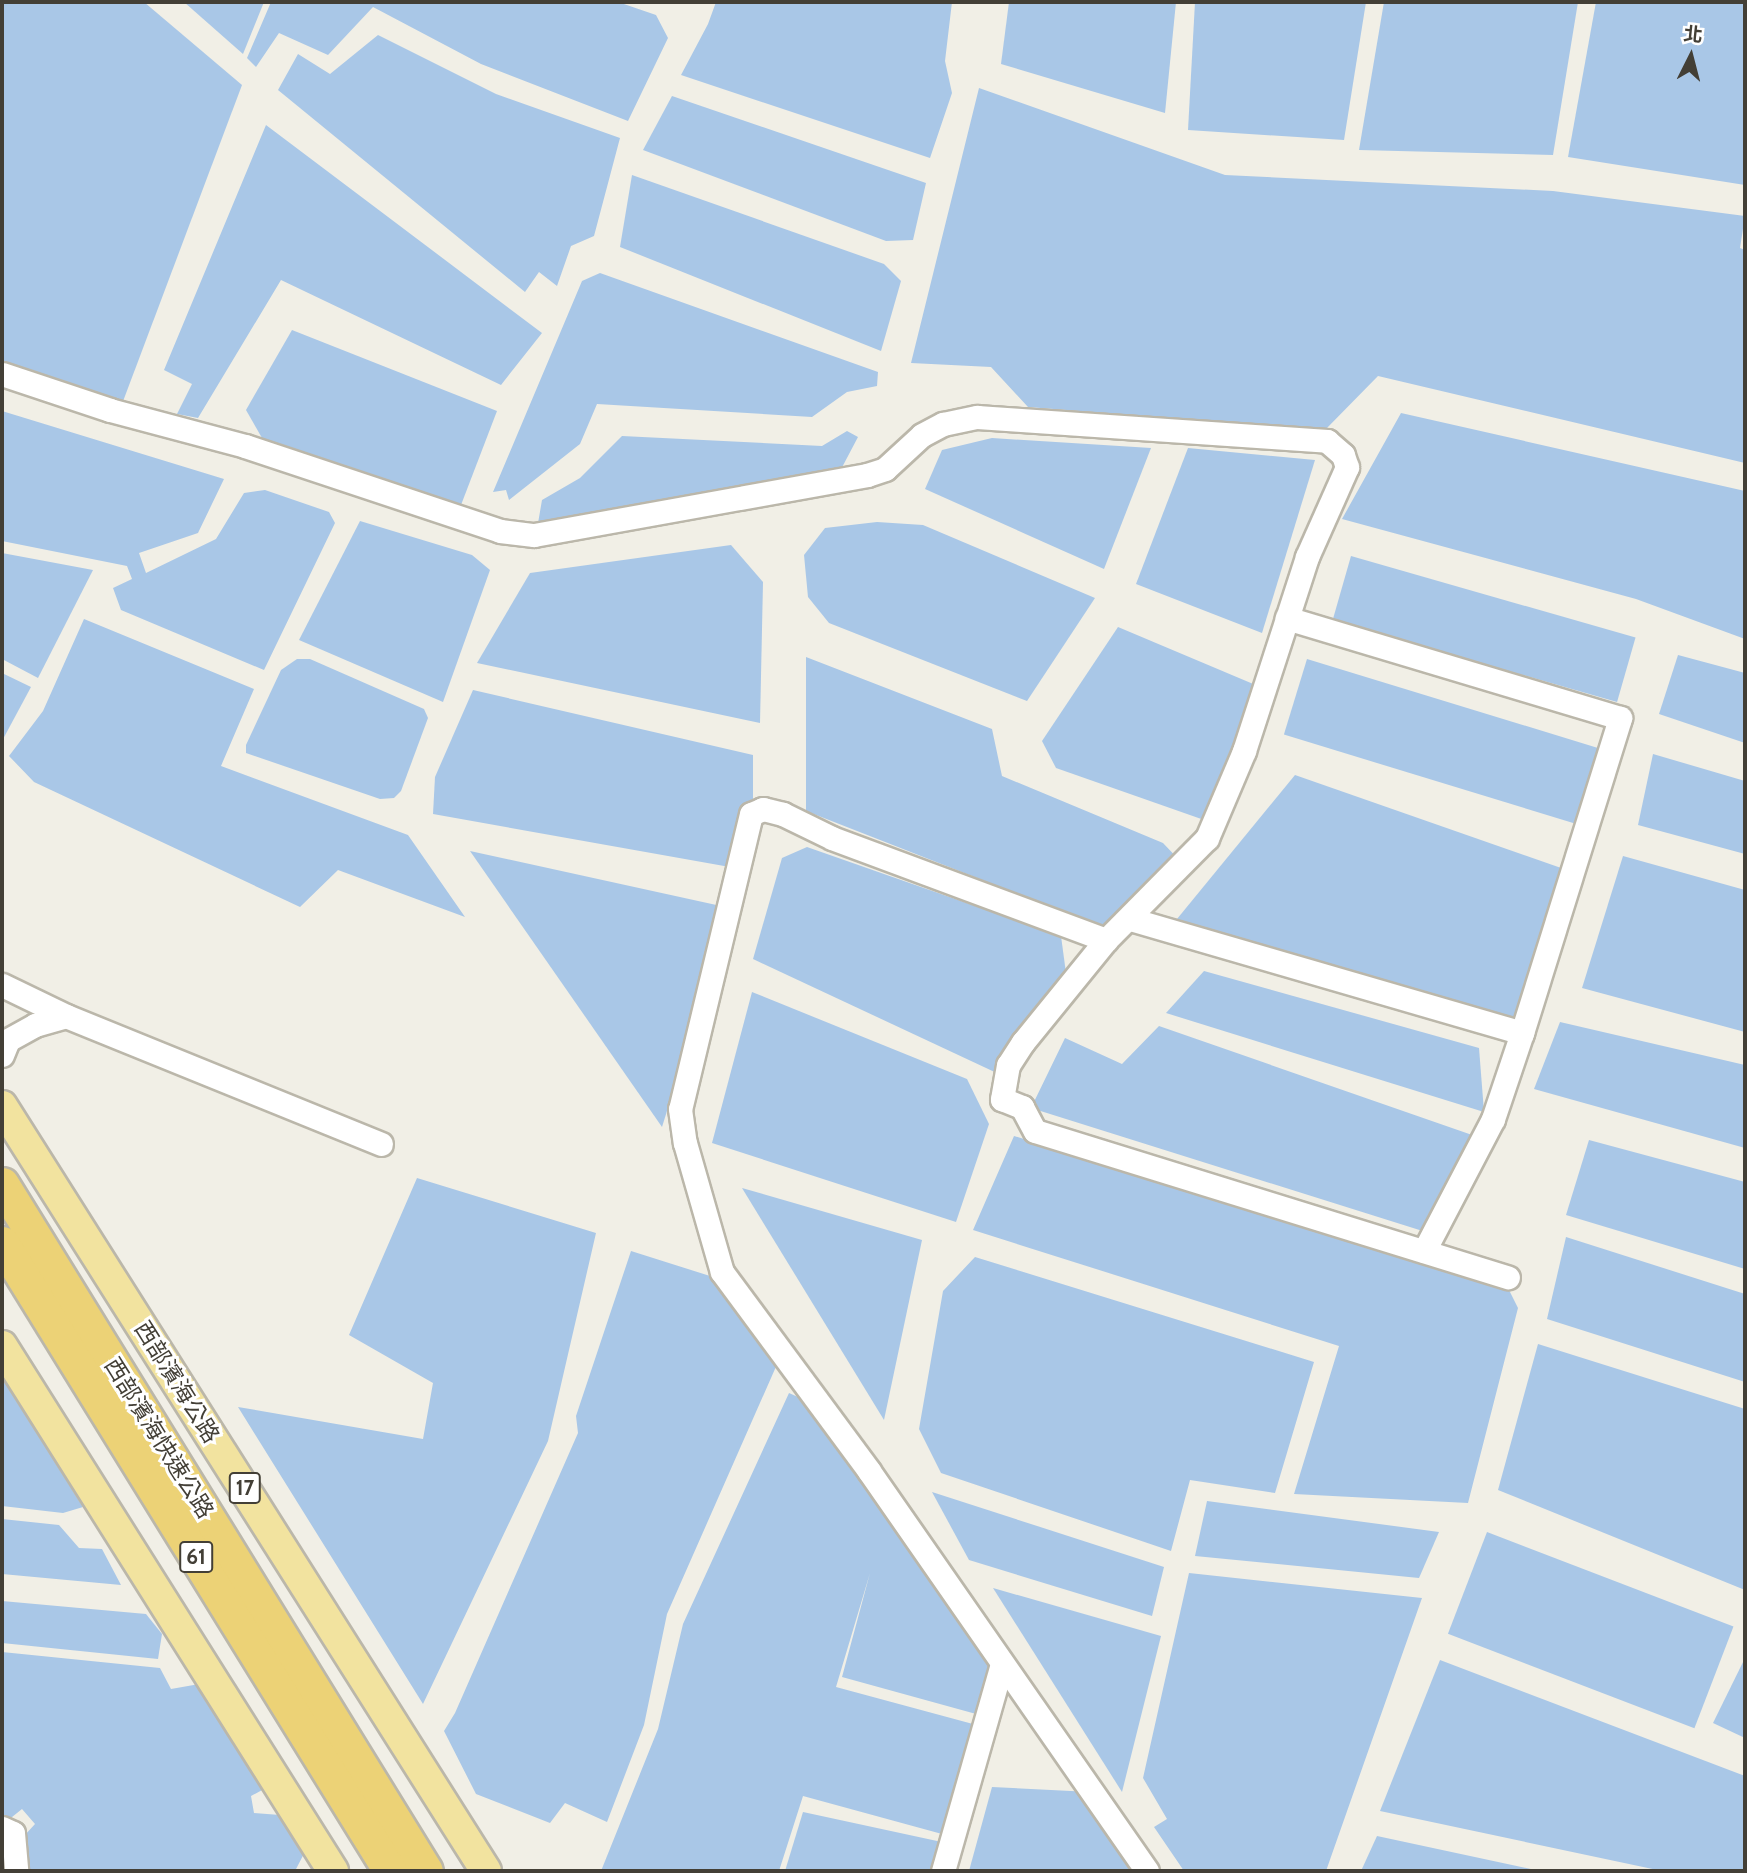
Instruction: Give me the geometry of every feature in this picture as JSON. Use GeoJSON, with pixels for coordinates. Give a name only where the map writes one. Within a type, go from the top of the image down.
{"type":"FeatureCollection","features":[{"type":"Feature","properties":{"kind":"highway","name":"西部濱海快速公路"},"geometry":{"type":"LineString","coordinates":[[2,1184],[426,1871]]}},
{"type":"Feature","properties":{"kind":"highway","name":"西部濱海快速公路"},"geometry":{"type":"LineString","coordinates":[[2,1243],[390,1871]]}},
{"type":"Feature","properties":{"kind":"main road","name":"西部濱海公路"},"geometry":{"type":"LineString","coordinates":[[2,1106],[486,1871]]}},
{"type":"Feature","properties":{"kind":"main road"},"geometry":{"type":"LineString","coordinates":[[2,1346],[333,1871]]}},
{"type":"Feature","properties":{"kind":"lane"},"geometry":{"type":"LineString","coordinates":[[2,374],[110,410],[244,446],[500,531],[534,535],[867,475],[885,469],[922,435],[943,424],[977,417],[1327,441],[1343,455],[1347,467],[1307,557],[1244,751],[1207,838],[1130,919],[1106,940],[1023,1042],[1008,1065],[1002,1099],[1022,1107],[1035,1131],[1508,1277]]}},
{"type":"Feature","properties":{"kind":"lane"},"geometry":{"type":"LineString","coordinates":[[1287,618],[1619,718],[1493,1119],[1424,1251]]}},
{"type":"Feature","properties":{"kind":"lane"},"geometry":{"type":"LineString","coordinates":[[1106,940],[832,838],[783,814],[763,809],[751,814],[680,1110],[685,1143],[722,1272],[869,1471],[1147,1871]]}},
{"type":"Feature","properties":{"kind":"lane"},"geometry":{"type":"LineString","coordinates":[[1130,919],[1522,1033]]}},
{"type":"Feature","properties":{"kind":"lane"},"geometry":{"type":"LineString","coordinates":[[2,985],[66,1016],[381,1144]]}},
{"type":"Feature","properties":{"kind":"lane"},"geometry":{"type":"LineString","coordinates":[[2,1055],[8,1040],[35,1024],[66,1016]]}},
{"type":"Feature","properties":{"kind":"lane"},"geometry":{"type":"LineString","coordinates":[[943,1871],[1002,1664]]}},
{"type":"Feature","properties":{"kind":"lane"},"geometry":{"type":"LineString","coordinates":[[2,1828],[13,1833],[16,1871]]}},
{"type":"Feature","properties":{"kind":"water"},"geometry":{"type":"Polygon","coordinates":[[[2,2],[144,2],[242,85],[122,404],[2,364],[2,2]]]}},
{"type":"Feature","properties":{"kind":"water"},"geometry":{"type":"Polygon","coordinates":[[[184,2],[264,2],[243,54],[184,2]]]}},
{"type":"Feature","properties":{"kind":"water"},"geometry":{"type":"Polygon","coordinates":[[[271,2],[618,2],[656,15],[668,38],[628,121],[481,64],[373,7],[328,55],[279,33],[256,67],[247,58],[271,2]]]}},
{"type":"Feature","properties":{"kind":"water"},"geometry":{"type":"Polygon","coordinates":[[[716,2],[952,2],[945,61],[952,93],[930,158],[681,75],[708,24],[716,2]]]}},
{"type":"Feature","properties":{"kind":"water"},"geometry":{"type":"Polygon","coordinates":[[[1009,2],[1176,2],[1165,113],[1001,64],[1009,2]]]}},
{"type":"Feature","properties":{"kind":"water"},"geometry":{"type":"Polygon","coordinates":[[[1195,2],[1366,2],[1344,140],[1188,130],[1195,2]]]}},
{"type":"Feature","properties":{"kind":"water"},"geometry":{"type":"Polygon","coordinates":[[[1384,2],[1578,2],[1553,155],[1359,150],[1384,2]]]}},
{"type":"Feature","properties":{"kind":"water"},"geometry":{"type":"Polygon","coordinates":[[[1596,2],[1745,2],[1745,185],[1568,157],[1596,2]]]}},
{"type":"Feature","properties":{"kind":"water"},"geometry":{"type":"Polygon","coordinates":[[[378,35],[496,94],[620,138],[594,236],[571,246],[557,286],[539,272],[525,292],[278,90],[298,54],[330,74],[378,35]]]}},
{"type":"Feature","properties":{"kind":"water"},"geometry":{"type":"Polygon","coordinates":[[[979,88],[1225,175],[1553,191],[1745,216],[1740,248],[1745,250],[1745,463],[1378,376],[1325,430],[1028,407],[991,367],[911,363],[979,88]]]}},
{"type":"Feature","properties":{"kind":"water"},"geometry":{"type":"Polygon","coordinates":[[[672,96],[926,183],[913,240],[886,241],[643,150],[672,96]]]}},
{"type":"Feature","properties":{"kind":"water"},"geometry":{"type":"Polygon","coordinates":[[[266,125],[542,333],[501,385],[281,280],[198,418],[177,414],[192,384],[164,370],[266,125]]]}},
{"type":"Feature","properties":{"kind":"water"},"geometry":{"type":"Polygon","coordinates":[[[632,175],[884,264],[901,281],[881,351],[620,247],[632,175]]]}},
{"type":"Feature","properties":{"kind":"water"},"geometry":{"type":"Polygon","coordinates":[[[600,273],[878,372],[877,386],[847,392],[812,417],[597,404],[580,444],[509,500],[506,490],[493,492],[582,281],[600,273]]]}},
{"type":"Feature","properties":{"kind":"water"},"geometry":{"type":"Polygon","coordinates":[[[292,330],[497,411],[461,505],[262,438],[246,410],[292,330]]]}},
{"type":"Feature","properties":{"kind":"water"},"geometry":{"type":"Polygon","coordinates":[[[2,411],[224,479],[198,533],[139,553],[146,573],[216,539],[244,493],[265,490],[329,512],[335,523],[264,670],[121,610],[113,588],[132,579],[127,566],[2,541],[2,411]]]}},
{"type":"Feature","properties":{"kind":"water"},"geometry":{"type":"Polygon","coordinates":[[[1401,413],[1745,491],[1745,639],[1636,599],[1342,519],[1401,413]]]}},
{"type":"Feature","properties":{"kind":"water"},"geometry":{"type":"Polygon","coordinates":[[[847,431],[858,437],[838,475],[537,529],[542,500],[580,478],[622,436],[822,446],[847,431]]]}},
{"type":"Feature","properties":{"kind":"water"},"geometry":{"type":"Polygon","coordinates":[[[992,438],[1151,448],[1104,569],[925,489],[942,450],[992,438]]]}},
{"type":"Feature","properties":{"kind":"water"},"geometry":{"type":"Polygon","coordinates":[[[1188,448],[1315,460],[1262,633],[1136,584],[1188,448]]]}},
{"type":"Feature","properties":{"kind":"water"},"geometry":{"type":"Polygon","coordinates":[[[360,521],[472,555],[490,570],[443,702],[299,640],[360,521]]]}},
{"type":"Feature","properties":{"kind":"water"},"geometry":{"type":"Polygon","coordinates":[[[877,522],[923,525],[1095,598],[1027,701],[829,623],[808,597],[804,555],[825,528],[877,522]]]}},
{"type":"Feature","properties":{"kind":"water"},"geometry":{"type":"Polygon","coordinates":[[[731,545],[763,582],[760,723],[477,663],[530,573],[731,545]]]}},
{"type":"Feature","properties":{"kind":"water"},"geometry":{"type":"Polygon","coordinates":[[[2,553],[93,570],[38,678],[2,659],[2,553]]]}},
{"type":"Feature","properties":{"kind":"water"},"geometry":{"type":"Polygon","coordinates":[[[1351,556],[1636,638],[1617,702],[1333,620],[1351,556]]]}},
{"type":"Feature","properties":{"kind":"water"},"geometry":{"type":"Polygon","coordinates":[[[84,619],[254,689],[221,766],[408,835],[465,917],[338,870],[300,907],[34,782],[9,756],[43,711],[84,619]]]}},
{"type":"Feature","properties":{"kind":"water"},"geometry":{"type":"Polygon","coordinates":[[[1118,627],[1258,686],[1207,821],[1056,768],[1042,741],[1118,627]]]}},
{"type":"Feature","properties":{"kind":"water"},"geometry":{"type":"Polygon","coordinates":[[[1678,655],[1745,673],[1745,743],[1659,714],[1678,655]]]}},
{"type":"Feature","properties":{"kind":"water"},"geometry":{"type":"Polygon","coordinates":[[[806,657],[992,729],[1002,776],[1163,843],[1183,864],[1107,929],[806,811],[806,657]]]}},
{"type":"Feature","properties":{"kind":"water"},"geometry":{"type":"Polygon","coordinates":[[[297,659],[310,659],[424,709],[428,718],[401,791],[394,798],[380,799],[246,753],[246,745],[281,670],[297,659]]]}},
{"type":"Feature","properties":{"kind":"water"},"geometry":{"type":"Polygon","coordinates":[[[1307,659],[1604,750],[1581,825],[1284,735],[1307,659]]]}},
{"type":"Feature","properties":{"kind":"water"},"geometry":{"type":"Polygon","coordinates":[[[2,673],[31,687],[2,741],[2,673]]]}},
{"type":"Feature","properties":{"kind":"water"},"geometry":{"type":"Polygon","coordinates":[[[473,690],[753,755],[753,799],[741,869],[433,814],[435,777],[473,690]]]}},
{"type":"Feature","properties":{"kind":"water"},"geometry":{"type":"Polygon","coordinates":[[[1653,754],[1745,781],[1745,854],[1638,825],[1653,754]]]}},
{"type":"Feature","properties":{"kind":"water"},"geometry":{"type":"Polygon","coordinates":[[[1295,775],[1564,869],[1519,1021],[1177,919],[1295,775]]]}},
{"type":"Feature","properties":{"kind":"water"},"geometry":{"type":"Polygon","coordinates":[[[807,847],[1061,936],[1068,988],[1001,1075],[753,959],[782,858],[807,847]]]}},
{"type":"Feature","properties":{"kind":"water"},"geometry":{"type":"Polygon","coordinates":[[[470,851],[730,908],[662,1127],[470,851]]]}},
{"type":"Feature","properties":{"kind":"water"},"geometry":{"type":"Polygon","coordinates":[[[1623,856],[1745,890],[1745,1032],[1582,988],[1623,856]]]}},
{"type":"Feature","properties":{"kind":"water"},"geometry":{"type":"Polygon","coordinates":[[[1204,971],[1479,1048],[1484,1112],[1166,1013],[1204,971]]]}},
{"type":"Feature","properties":{"kind":"water"},"geometry":{"type":"Polygon","coordinates":[[[752,992],[967,1079],[989,1124],[956,1222],[712,1143],[752,992]]]}},
{"type":"Feature","properties":{"kind":"water"},"geometry":{"type":"Polygon","coordinates":[[[1560,1022],[1745,1065],[1745,1148],[1534,1089],[1560,1022]]]}},
{"type":"Feature","properties":{"kind":"water"},"geometry":{"type":"Polygon","coordinates":[[[1159,1026],[1475,1136],[1429,1233],[1031,1108],[1065,1038],[1122,1064],[1159,1026]]]}},
{"type":"Feature","properties":{"kind":"water"},"geometry":{"type":"Polygon","coordinates":[[[1014,1136],[1509,1290],[1518,1308],[1468,1503],[1294,1494],[1339,1346],[973,1230],[1014,1136]]]}},
{"type":"Feature","properties":{"kind":"water"},"geometry":{"type":"Polygon","coordinates":[[[1589,1140],[1745,1182],[1745,1269],[1566,1215],[1589,1140]]]}},
{"type":"Feature","properties":{"kind":"water"},"geometry":{"type":"Polygon","coordinates":[[[417,1178],[596,1233],[548,1441],[423,1704],[238,1407],[423,1439],[433,1383],[349,1335],[417,1178]]]}},
{"type":"Feature","properties":{"kind":"water"},"geometry":{"type":"Polygon","coordinates":[[[742,1188],[922,1240],[884,1420],[742,1188]]]}},
{"type":"Feature","properties":{"kind":"water"},"geometry":{"type":"Polygon","coordinates":[[[1566,1237],[1745,1294],[1745,1382],[1547,1319],[1566,1237]]]}},
{"type":"Feature","properties":{"kind":"water"},"geometry":{"type":"Polygon","coordinates":[[[631,1251],[729,1282],[782,1353],[667,1614],[644,1725],[607,1822],[565,1803],[550,1823],[476,1794],[444,1731],[455,1713],[578,1433],[576,1416],[631,1251]]]}},
{"type":"Feature","properties":{"kind":"water"},"geometry":{"type":"Polygon","coordinates":[[[975,1257],[1314,1362],[1275,1493],[1190,1480],[1171,1551],[941,1473],[919,1429],[943,1291],[975,1257]]]}},
{"type":"Feature","properties":{"kind":"water"},"geometry":{"type":"Polygon","coordinates":[[[1538,1344],[1745,1409],[1745,1590],[1498,1490],[1538,1344]]]}},
{"type":"Feature","properties":{"kind":"water"},"geometry":{"type":"Polygon","coordinates":[[[2,1377],[83,1507],[63,1513],[2,1506],[2,1377]]]}},
{"type":"Feature","properties":{"kind":"water"},"geometry":{"type":"Polygon","coordinates":[[[789,1393],[820,1407],[1002,1664],[987,1717],[842,1677],[870,1573],[836,1687],[984,1727],[953,1837],[803,1796],[779,1871],[601,1871],[658,1729],[683,1624],[789,1393]]]}},
{"type":"Feature","properties":{"kind":"water"},"geometry":{"type":"Polygon","coordinates":[[[932,1492],[1164,1567],[1152,1616],[969,1560],[932,1492]]]}},
{"type":"Feature","properties":{"kind":"water"},"geometry":{"type":"Polygon","coordinates":[[[1207,1501],[1439,1532],[1419,1578],[1195,1556],[1207,1501]]]}},
{"type":"Feature","properties":{"kind":"water"},"geometry":{"type":"Polygon","coordinates":[[[2,1519],[59,1525],[79,1548],[102,1549],[121,1585],[2,1574],[2,1519]]]}},
{"type":"Feature","properties":{"kind":"water"},"geometry":{"type":"Polygon","coordinates":[[[1487,1532],[1733,1627],[1694,1728],[1448,1634],[1487,1532]]]}},
{"type":"Feature","properties":{"kind":"water"},"geometry":{"type":"Polygon","coordinates":[[[1189,1573],[1422,1598],[1326,1871],[1184,1871],[1154,1827],[1167,1819],[1143,1778],[1189,1573]]]}},
{"type":"Feature","properties":{"kind":"water"},"geometry":{"type":"Polygon","coordinates":[[[993,1588],[1161,1636],[1122,1792],[993,1588]]]}},
{"type":"Feature","properties":{"kind":"water"},"geometry":{"type":"Polygon","coordinates":[[[2,1601],[146,1614],[162,1634],[158,1659],[2,1643],[2,1601]]]}},
{"type":"Feature","properties":{"kind":"water"},"geometry":{"type":"Polygon","coordinates":[[[2,1652],[160,1668],[171,1689],[205,1683],[264,1789],[251,1796],[254,1813],[280,1815],[309,1844],[295,1871],[28,1870],[24,1836],[35,1824],[22,1809],[7,1821],[2,1819],[2,1652]]]}},
{"type":"Feature","properties":{"kind":"water"},"geometry":{"type":"Polygon","coordinates":[[[1745,1658],[1745,1738],[1713,1723],[1745,1658]]]}},
{"type":"Feature","properties":{"kind":"water"},"geometry":{"type":"Polygon","coordinates":[[[1440,1660],[1745,1776],[1745,1871],[1662,1871],[1380,1811],[1440,1660]]]}},
{"type":"Feature","properties":{"kind":"water"},"geometry":{"type":"Polygon","coordinates":[[[992,1787],[1091,1792],[1147,1871],[969,1871],[992,1787]]]}},
{"type":"Feature","properties":{"kind":"water"},"geometry":{"type":"Polygon","coordinates":[[[803,1812],[951,1844],[941,1871],[785,1871],[803,1812]]]}},
{"type":"Feature","properties":{"kind":"water"},"geometry":{"type":"Polygon","coordinates":[[[1377,1836],[1540,1871],[1361,1871],[1377,1836]]]}}]}
